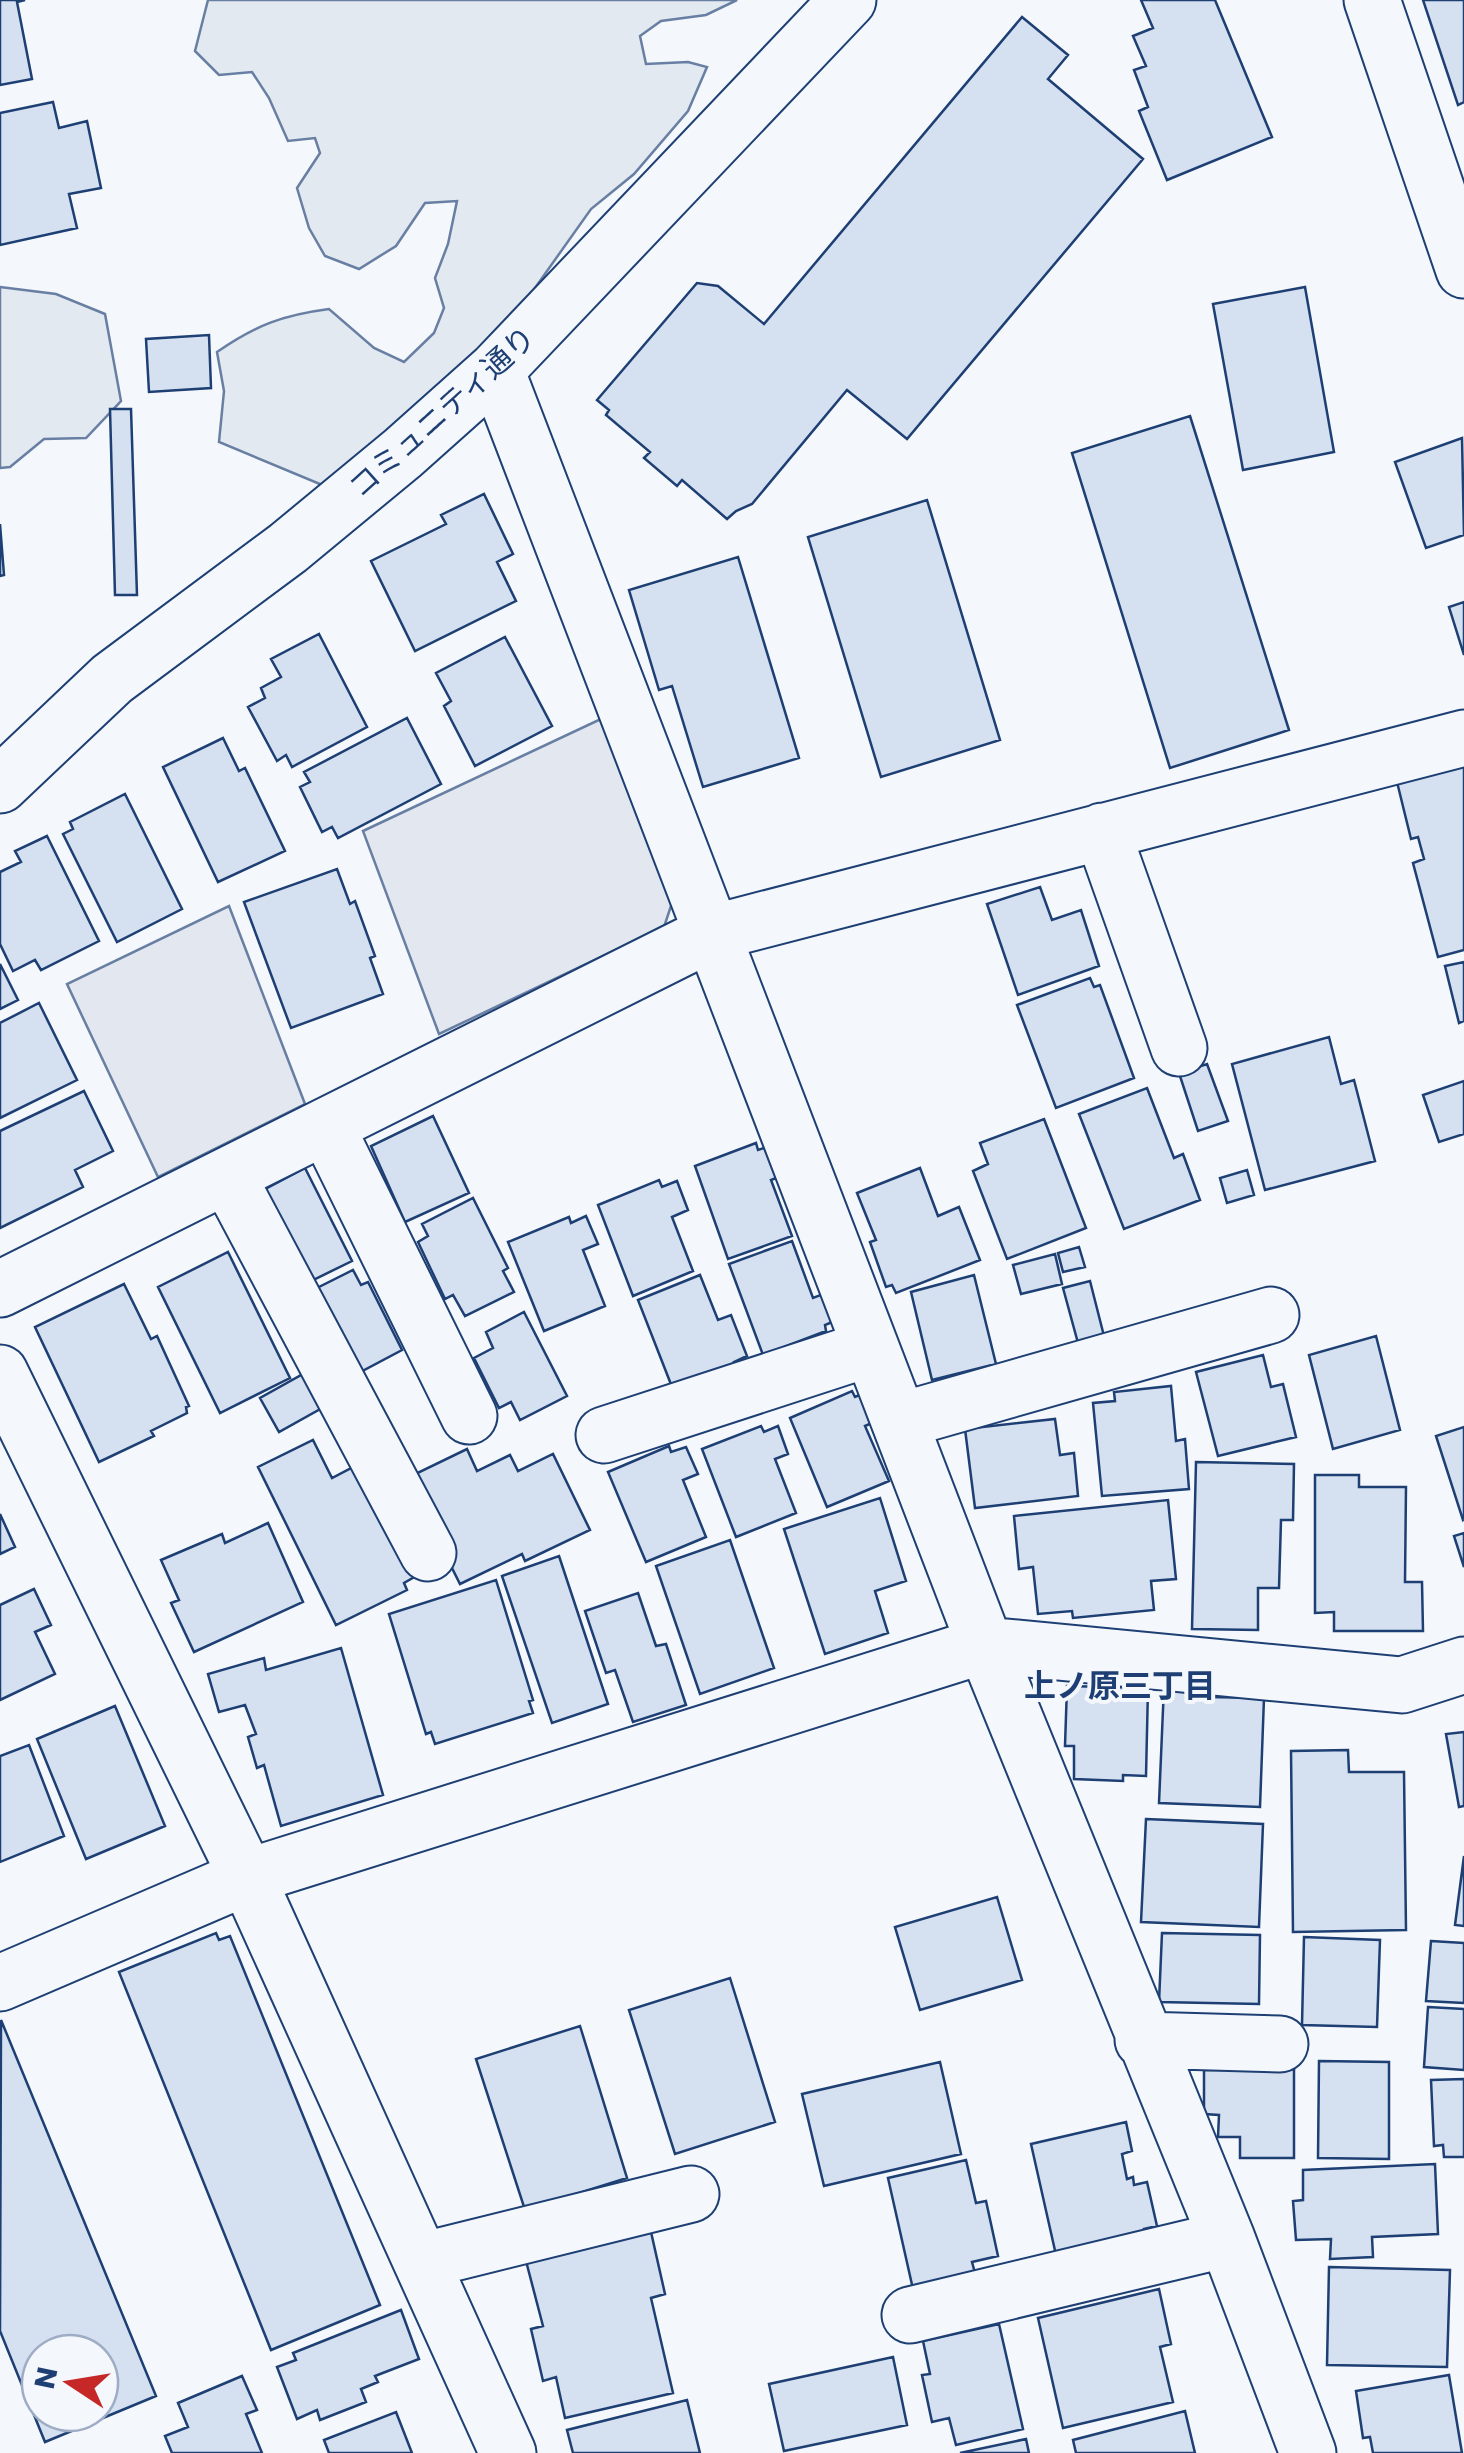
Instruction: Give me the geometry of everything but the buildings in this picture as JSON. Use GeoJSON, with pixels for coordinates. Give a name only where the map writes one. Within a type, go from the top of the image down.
{"type":"FeatureCollection","features":[{"type":"Feature","properties":{"kind":"street","name":"コミュニティ通り"},"geometry":{"type":"LineString","coordinates":[[0,785],[112,678],[288,548],[404,454],[496,370],[848,0]]}},
{"type":"Feature","properties":{"kind":"street"},"geometry":{"type":"LineString","coordinates":[[1372,0],[1464,270]]}},
{"type":"Feature","properties":{"kind":"street"},"geometry":{"type":"LineString","coordinates":[[496,370],[985,1645],[1226,2239],[1308,2453]]}},
{"type":"Feature","properties":{"kind":"street"},"geometry":{"type":"LineString","coordinates":[[0,1289],[712,933],[1464,738]]}},
{"type":"Feature","properties":{"kind":"street"},"geometry":{"type":"LineString","coordinates":[[1102,831],[1179,1048]]}},
{"type":"Feature","properties":{"kind":"street"},"geometry":{"type":"LineString","coordinates":[[326,1126],[470,1416]]}},
{"type":"Feature","properties":{"kind":"street"},"geometry":{"type":"LineString","coordinates":[[228,1177],[428,1553]]}},
{"type":"Feature","properties":{"kind":"street"},"geometry":{"type":"LineString","coordinates":[[899,1421],[1271,1315]]}},
{"type":"Feature","properties":{"kind":"street"},"geometry":{"type":"LineString","coordinates":[[604,1435],[871,1348]]}},
{"type":"Feature","properties":{"kind":"street"},"geometry":{"type":"LineString","coordinates":[[0,1372],[247,1877],[508,2453]]}},
{"type":"Feature","properties":{"kind":"street"},"geometry":{"type":"LineString","coordinates":[[0,1983],[247,1877],[985,1645],[1402,1684],[1464,1665]]}},
{"type":"Feature","properties":{"kind":"street"},"geometry":{"type":"LineString","coordinates":[[1143,2040],[1280,2044]]}},
{"type":"Feature","properties":{"kind":"street"},"geometry":{"type":"LineString","coordinates":[[421,2261],[691,2194]]}},
{"type":"Feature","properties":{"kind":"street"},"geometry":{"type":"LineString","coordinates":[[910,2315],[1226,2239]]}},
{"type":"Feature","properties":{"kind":"shaded area"},"geometry":{"type":"Polygon","coordinates":[[[208,0],[737,0],[706,15],[661,21],[640,36],[646,64],[688,62],[707,67],[688,111],[634,174],[591,209],[488,347],[327,487],[219,442],[224,391],[217,352],[270,323],[329,309],[374,348],[404,362],[434,333],[444,308],[435,278],[448,244],[457,201],[425,203],[396,246],[359,269],[325,256],[309,228],[297,188],[320,153],[315,138],[288,141],[269,98],[252,72],[219,75],[195,51],[208,0]]]}},
{"type":"Feature","properties":{"kind":"shaded area"},"geometry":{"type":"Polygon","coordinates":[[[0,287],[56,294],[105,314],[121,401],[86,438],[44,439],[10,467],[0,468],[0,287]]]}},
{"type":"Feature","properties":{"kind":"shaded area"},"geometry":{"type":"Polygon","coordinates":[[[603,718],[675,894],[664,927],[439,1034],[363,831],[603,718]]]}},
{"type":"Feature","properties":{"kind":"shaded area"},"geometry":{"type":"Polygon","coordinates":[[[229,906],[305,1104],[158,1177],[67,984],[229,906]]]}},
{"type":"Feature","properties":{"kind":"district","name":"上ノ原三丁目"},"geometry":{"type":"Point","coordinates":[1120,1685]}}]}
